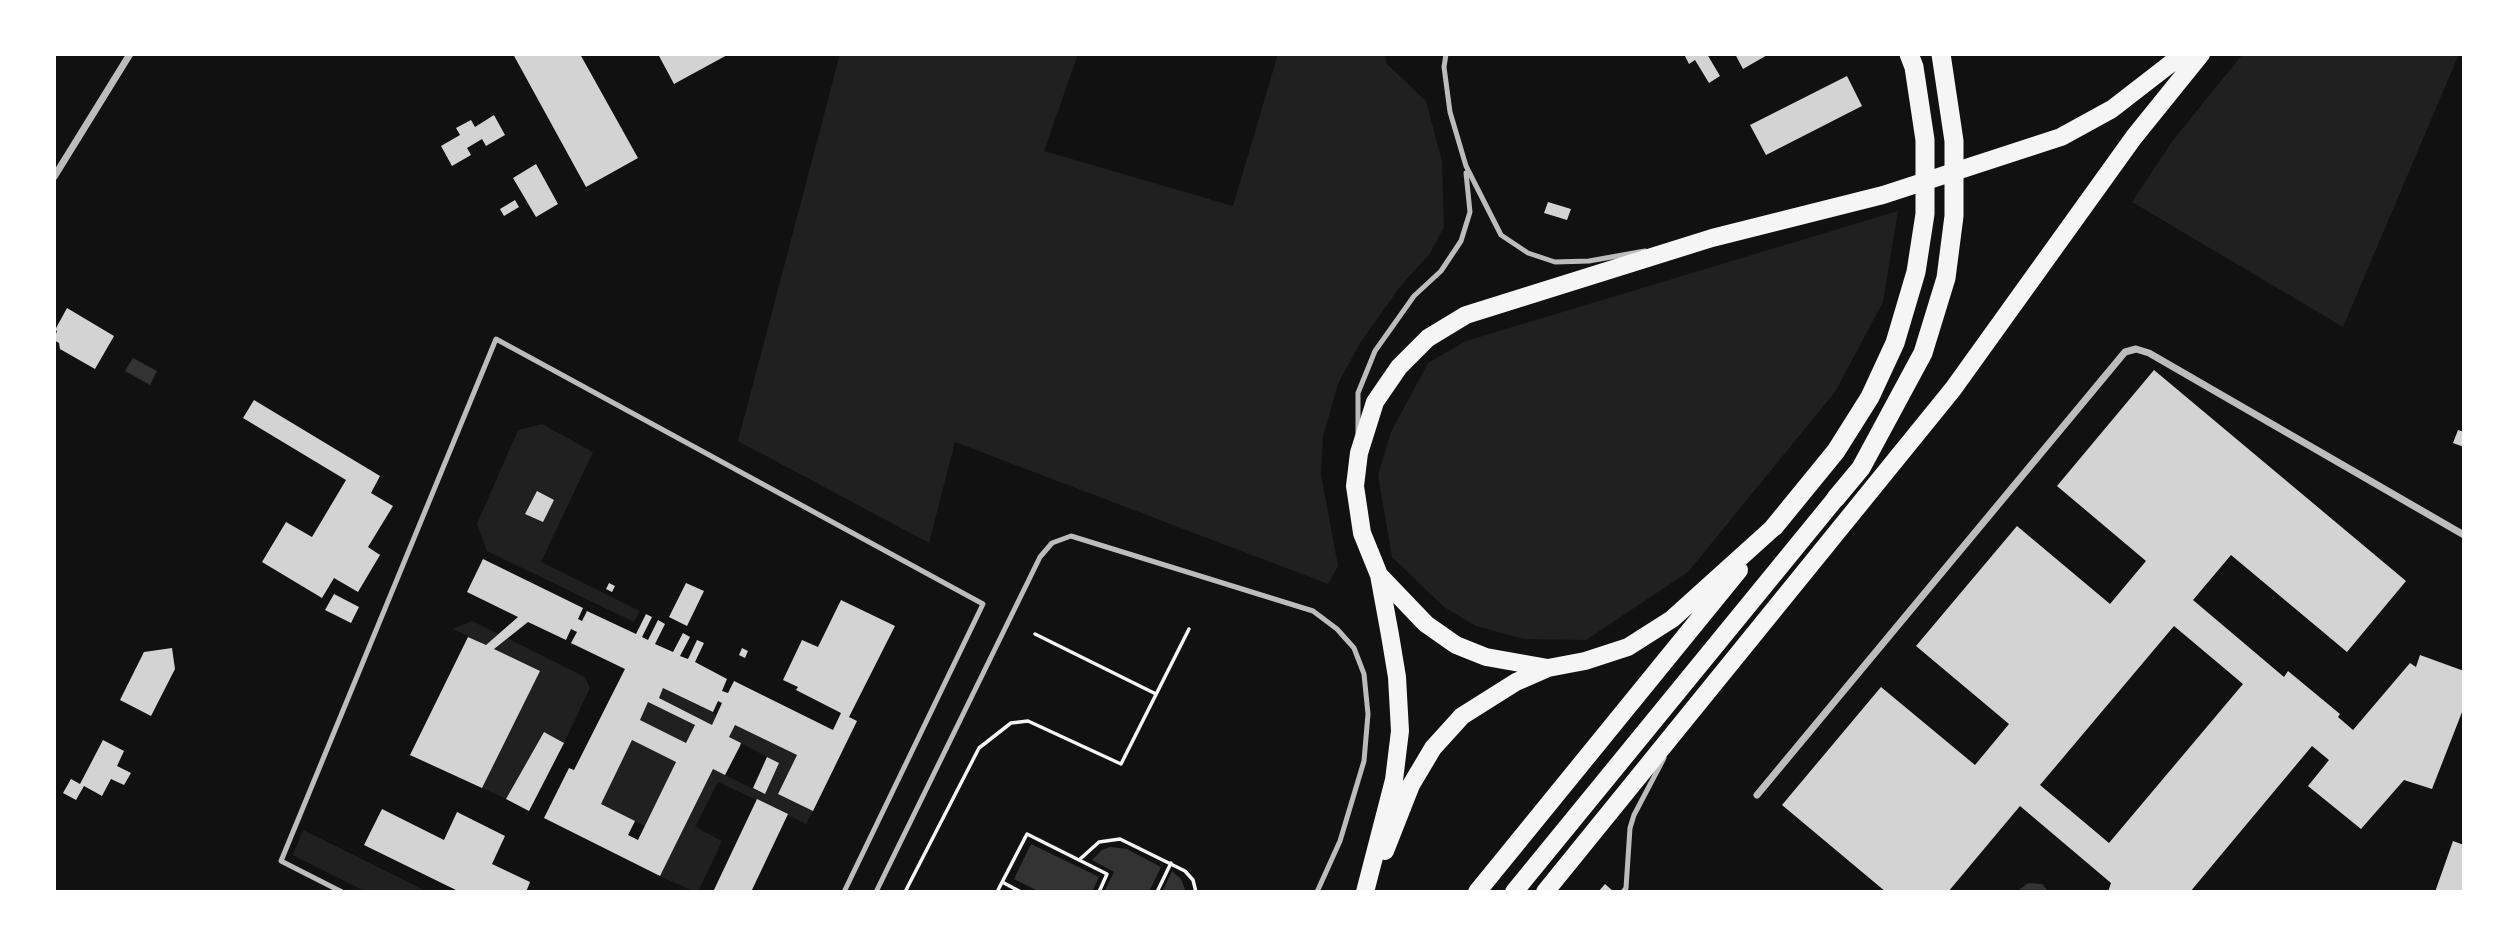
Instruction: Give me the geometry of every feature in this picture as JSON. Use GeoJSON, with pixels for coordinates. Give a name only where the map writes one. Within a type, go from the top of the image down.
{"type":"FeatureCollection","features":[{"type":"Feature","properties":{"kind":"highway"},"geometry":{"type":"LineString","coordinates":[[1477,892],[1836,451],[1870,397],[1895,343],[1916,272],[1925,214],[1925,140],[1914,67],[1909,54]]}},
{"type":"Feature","properties":{"kind":"highway"},"geometry":{"type":"LineString","coordinates":[[1514,892],[1861,468],[1923,353],[1946,278],[1954,216],[1954,141],[1941,54]]}},
{"type":"Feature","properties":{"kind":"highway"},"geometry":{"type":"LineString","coordinates":[[2157,75],[2173,54]]}},
{"type":"Feature","properties":{"kind":"highway"},"geometry":{"type":"LineString","coordinates":[[1367,892],[1394,780],[1400,731],[1397,677],[1379,575],[1362,533],[1355,486],[1359,453],[1375,402],[1399,367],[1428,338],[1466,315],[1712,238],[1883,195],[2028,149],[2092,120],[2183,54]]}},
{"type":"Feature","properties":{"kind":"highway"},"geometry":{"type":"LineString","coordinates":[[1545,892],[1953,389],[2134,137],[2201,54]]}},
{"type":"Feature","properties":{"kind":"highway"},"geometry":{"type":"LineString","coordinates":[[1367,892],[1411,785],[1433,748],[1462,716],[1516,682],[1548,668],[1628,647],[1672,619],[1774,527]]}},
{"type":"Feature","properties":{"kind":"highway"},"geometry":{"type":"LineString","coordinates":[[1379,575],[1426,624],[1456,645],[1496,659],[1548,668]]}},
{"type":"Feature","properties":{"kind":"street"},"geometry":{"type":"LineString","coordinates":[[54,177],[130,54]]}},
{"type":"Feature","properties":{"kind":"street"},"geometry":{"type":"LineString","coordinates":[[1757,795],[2125,352],[2136,349],[2149,353],[2464,535]]}},
{"type":"Feature","properties":{"kind":"lane"},"geometry":{"type":"LineString","coordinates":[[1446,54],[1444,67],[1450,112],[1466,166],[1501,234],[1528,253],[1555,262],[1590,261],[1712,238]]}},
{"type":"Feature","properties":{"kind":"lane"},"geometry":{"type":"LineString","coordinates":[[1359,453],[1358,393],[1375,351],[1394,322],[1414,296],[1441,271],[1461,241],[1469,212],[1466,166]]}},
{"type":"Feature","properties":{"kind":"lane"},"geometry":{"type":"LineString","coordinates":[[342,892],[281,861],[496,339],[983,604],[844,892]]}},
{"type":"Feature","properties":{"kind":"lane"},"geometry":{"type":"LineString","coordinates":[[876,892],[1040,557],[1052,543],[1071,536],[1313,611],[1337,629],[1354,648],[1364,674],[1368,714],[1364,761],[1340,841],[1317,892]]}},
{"type":"Feature","properties":{"kind":"lane"},"geometry":{"type":"LineString","coordinates":[[1623,892],[1626,888],[1630,828],[1639,802],[1689,714]]}},
{"type":"Feature","properties":{"kind":"path"},"geometry":{"type":"LineString","coordinates":[[905,892],[979,748],[1011,723],[1028,721],[1121,764],[1189,629]]}},
{"type":"Feature","properties":{"kind":"path"},"geometry":{"type":"LineString","coordinates":[[1035,634],[1156,694]]}},
{"type":"Feature","properties":{"kind":"path"},"geometry":{"type":"LineString","coordinates":[[998,892],[1027,834],[1107,874],[1098,892]]}},
{"type":"Feature","properties":{"kind":"path"},"geometry":{"type":"LineString","coordinates":[[1079,860],[1100,842],[1120,839],[1171,863],[1193,880],[1196,892]]}},
{"type":"Feature","properties":{"kind":"path"},"geometry":{"type":"LineString","coordinates":[[1157,892],[1171,863]]}},
{"type":"Feature","properties":{"kind":"path"},"geometry":{"type":"LineString","coordinates":[[1004,883],[1021,892]]}},
{"type":"Feature","properties":{"kind":"shaded area"},"geometry":{"type":"Polygon","coordinates":[[[840,54],[1078,54],[1044,151],[1233,206],[1278,54],[1385,54],[1386,63],[1426,101],[1442,161],[1444,227],[1429,255],[1402,284],[1360,343],[1338,384],[1323,437],[1321,475],[1338,566],[1328,584],[955,442],[929,543],[738,441],[840,54]]]}},
{"type":"Feature","properties":{"kind":"shaded area"},"geometry":{"type":"Polygon","coordinates":[[[2243,54],[2459,54],[2343,327],[2132,202],[2173,140],[2243,54]]]}},
{"type":"Feature","properties":{"kind":"shaded area"},"geometry":{"type":"Polygon","coordinates":[[[1898,211],[1883,302],[1835,392],[1688,572],[1586,640],[1524,639],[1476,626],[1444,607],[1392,557],[1378,475],[1391,432],[1428,363],[1466,341],[1898,211]]]}},
{"type":"Feature","properties":{"kind":"shaded area"},"geometry":{"type":"Polygon","coordinates":[[[133,358],[157,371],[150,385],[125,371],[133,358]]]}},
{"type":"Feature","properties":{"kind":"shaded area"},"geometry":{"type":"Polygon","coordinates":[[[542,424],[593,452],[541,562],[640,611],[634,622],[487,551],[477,524],[518,430],[542,424]]]}},
{"type":"Feature","properties":{"kind":"shaded area"},"geometry":{"type":"Polygon","coordinates":[[[472,621],[499,634],[486,645],[453,629],[472,621]]]}},
{"type":"Feature","properties":{"kind":"shaded area"},"geometry":{"type":"Polygon","coordinates":[[[507,638],[585,677],[590,688],[564,743],[544,732],[506,799],[482,788],[540,671],[494,649],[507,638]]]}},
{"type":"Feature","properties":{"kind":"shaded area"},"geometry":{"type":"Polygon","coordinates":[[[663,688],[716,715],[712,725],[659,698],[663,688]]]}},
{"type":"Feature","properties":{"kind":"shaded area"},"geometry":{"type":"Polygon","coordinates":[[[648,702],[695,725],[686,743],[640,720],[648,702]]]}},
{"type":"Feature","properties":{"kind":"shaded area"},"geometry":{"type":"Polygon","coordinates":[[[735,725],[797,755],[778,793],[813,811],[806,824],[718,782],[695,827],[722,841],[698,892],[695,892],[660,876],[713,769],[764,794],[779,763],[729,737],[735,725]]]}},
{"type":"Feature","properties":{"kind":"shaded area"},"geometry":{"type":"Polygon","coordinates":[[[632,740],[676,762],[645,826],[601,804],[632,740]]]}},
{"type":"Feature","properties":{"kind":"shaded area"},"geometry":{"type":"Polygon","coordinates":[[[303,830],[428,892],[366,892],[293,855],[303,830]]]}},
{"type":"Feature","properties":{"kind":"shaded area"},"geometry":{"type":"Polygon","coordinates":[[[1031,844],[1099,877],[1092,892],[1040,892],[1014,879],[1031,844]]]}},
{"type":"Feature","properties":{"kind":"shaded area"},"geometry":{"type":"Polygon","coordinates":[[[1110,847],[1127,849],[1161,867],[1149,892],[1104,892],[1114,872],[1092,860],[1102,850],[1110,847]]]}},
{"type":"Feature","properties":{"kind":"shaded area"},"geometry":{"type":"Polygon","coordinates":[[[1172,871],[1181,879],[1186,892],[1162,892],[1172,871]]]}},
{"type":"Feature","properties":{"kind":"shaded area"},"geometry":{"type":"Polygon","coordinates":[[[2028,883],[2042,884],[2049,892],[2016,892],[2028,883]]]}},
{"type":"Feature","properties":{"kind":"building"},"geometry":{"type":"Polygon","coordinates":[[[513,54],[580,54],[638,158],[586,187],[513,54]]]}},
{"type":"Feature","properties":{"kind":"building"},"geometry":{"type":"Polygon","coordinates":[[[658,54],[729,54],[674,84],[658,54]]]}},
{"type":"Feature","properties":{"kind":"building"},"geometry":{"type":"Polygon","coordinates":[[[1684,54],[1707,54],[1720,76],[1709,83],[1695,60],[1689,64],[1684,54]]]}},
{"type":"Feature","properties":{"kind":"building"},"geometry":{"type":"Polygon","coordinates":[[[1735,54],[1769,54],[1743,69],[1735,54]]]}},
{"type":"Feature","properties":{"kind":"building"},"geometry":{"type":"Polygon","coordinates":[[[1847,76],[1862,106],[1766,155],[1750,125],[1847,76]]]}},
{"type":"Feature","properties":{"kind":"building"},"geometry":{"type":"Polygon","coordinates":[[[494,115],[505,135],[486,146],[482,139],[467,148],[471,155],[452,166],[441,146],[460,135],[456,128],[471,120],[475,127],[494,115]]]}},
{"type":"Feature","properties":{"kind":"building"},"geometry":{"type":"Polygon","coordinates":[[[536,164],[558,204],[536,217],[513,178],[536,164]]]}},
{"type":"Feature","properties":{"kind":"building"},"geometry":{"type":"Polygon","coordinates":[[[515,200],[519,207],[504,216],[500,209],[515,200]]]}},
{"type":"Feature","properties":{"kind":"building"},"geometry":{"type":"Polygon","coordinates":[[[1548,202],[1571,209],[1567,220],[1544,213],[1548,202]]]}},
{"type":"Feature","properties":{"kind":"building"},"geometry":{"type":"Polygon","coordinates":[[[67,308],[114,336],[95,369],[60,349],[59,343],[54,340],[55,330],[67,308]]]}},
{"type":"Feature","properties":{"kind":"building"},"geometry":{"type":"Polygon","coordinates":[[[2154,370],[2406,581],[2347,652],[2231,555],[2193,600],[2284,677],[2288,671],[2340,714],[2338,717],[2353,730],[2410,663],[2416,667],[2420,655],[2464,671],[2464,707],[2432,789],[2404,780],[2361,829],[2308,786],[2329,760],[2312,746],[2190,892],[2108,892],[2111,883],[2020,806],[1948,892],[1886,892],[1782,805],[1881,687],[1975,765],[2009,724],[1916,646],[2017,526],[2110,604],[2146,561],[2057,486],[2154,370]],[[2174,626],[2040,785],[2109,843],[2243,684],[2174,626]]]}},
{"type":"Feature","properties":{"kind":"building"},"geometry":{"type":"Polygon","coordinates":[[[254,400],[380,476],[371,493],[393,506],[368,547],[380,555],[358,592],[334,578],[322,598],[262,562],[286,522],[312,537],[346,480],[243,418],[254,400]]]}},
{"type":"Feature","properties":{"kind":"building"},"geometry":{"type":"Polygon","coordinates":[[[2458,430],[2464,432],[2464,447],[2453,443],[2458,430]]]}},
{"type":"Feature","properties":{"kind":"building"},"geometry":{"type":"Polygon","coordinates":[[[537,491],[554,500],[543,522],[525,514],[537,491]]]}},
{"type":"Feature","properties":{"kind":"building"},"geometry":{"type":"Polygon","coordinates":[[[483,559],[583,608],[578,619],[582,621],[587,611],[636,634],[646,614],[652,617],[642,637],[648,640],[658,620],[665,624],[655,644],[673,652],[683,633],[690,637],[680,656],[688,659],[697,640],[704,643],[695,662],[727,679],[722,691],[728,693],[734,681],[833,730],[841,713],[796,690],[798,687],[783,680],[802,640],[818,647],[841,600],[895,626],[849,717],[857,721],[813,811],[778,794],[797,755],[735,725],[729,737],[741,743],[740,746],[725,775],[713,769],[660,876],[544,818],[569,768],[574,770],[625,669],[571,643],[577,632],[571,629],[566,640],[528,622],[494,649],[540,671],[482,788],[410,755],[468,637],[486,645],[518,617],[467,592],[483,559]],[[663,688],[659,698],[712,725],[722,703],[718,701],[713,712],[663,688]],[[648,702],[640,720],[686,743],[695,725],[648,702]],[[632,740],[601,804],[635,821],[628,835],[638,840],[676,762],[632,740]]]}},
{"type":"Feature","properties":{"kind":"building"},"geometry":{"type":"Polygon","coordinates":[[[609,583],[615,586],[612,592],[606,589],[609,583]]]}},
{"type":"Feature","properties":{"kind":"building"},"geometry":{"type":"Polygon","coordinates":[[[686,583],[704,591],[687,626],[669,617],[686,583]]]}},
{"type":"Feature","properties":{"kind":"building"},"geometry":{"type":"Polygon","coordinates":[[[334,594],[359,607],[351,623],[325,610],[334,594]]]}},
{"type":"Feature","properties":{"kind":"building"},"geometry":{"type":"Polygon","coordinates":[[[172,648],[175,669],[151,716],[120,700],[144,652],[172,648]]]}},
{"type":"Feature","properties":{"kind":"building"},"geometry":{"type":"Polygon","coordinates":[[[742,648],[748,651],[745,658],[739,655],[742,648]]]}},
{"type":"Feature","properties":{"kind":"building"},"geometry":{"type":"Polygon","coordinates":[[[544,732],[564,743],[529,811],[506,799],[544,732]]]}},
{"type":"Feature","properties":{"kind":"building"},"geometry":{"type":"Polygon","coordinates":[[[103,740],[124,751],[117,766],[131,773],[124,785],[111,779],[102,796],[84,786],[76,800],[63,793],[71,779],[80,784],[103,740]]]}},
{"type":"Feature","properties":{"kind":"building"},"geometry":{"type":"Polygon","coordinates":[[[767,757],[779,763],[765,794],[753,788],[767,757]]]}},
{"type":"Feature","properties":{"kind":"building"},"geometry":{"type":"Polygon","coordinates":[[[757,799],[788,814],[751,892],[713,892],[757,799]]]}},
{"type":"Feature","properties":{"kind":"building"},"geometry":{"type":"Polygon","coordinates":[[[382,809],[444,840],[457,812],[505,836],[492,864],[530,882],[526,892],[460,892],[364,845],[382,809]]]}},
{"type":"Feature","properties":{"kind":"building"},"geometry":{"type":"Polygon","coordinates":[[[2453,841],[2464,845],[2464,892],[2435,892],[2453,841]]]}},
{"type":"Feature","properties":{"kind":"building"},"geometry":{"type":"Polygon","coordinates":[[[1605,884],[1614,892],[1598,892],[1605,884]]]}}]}
